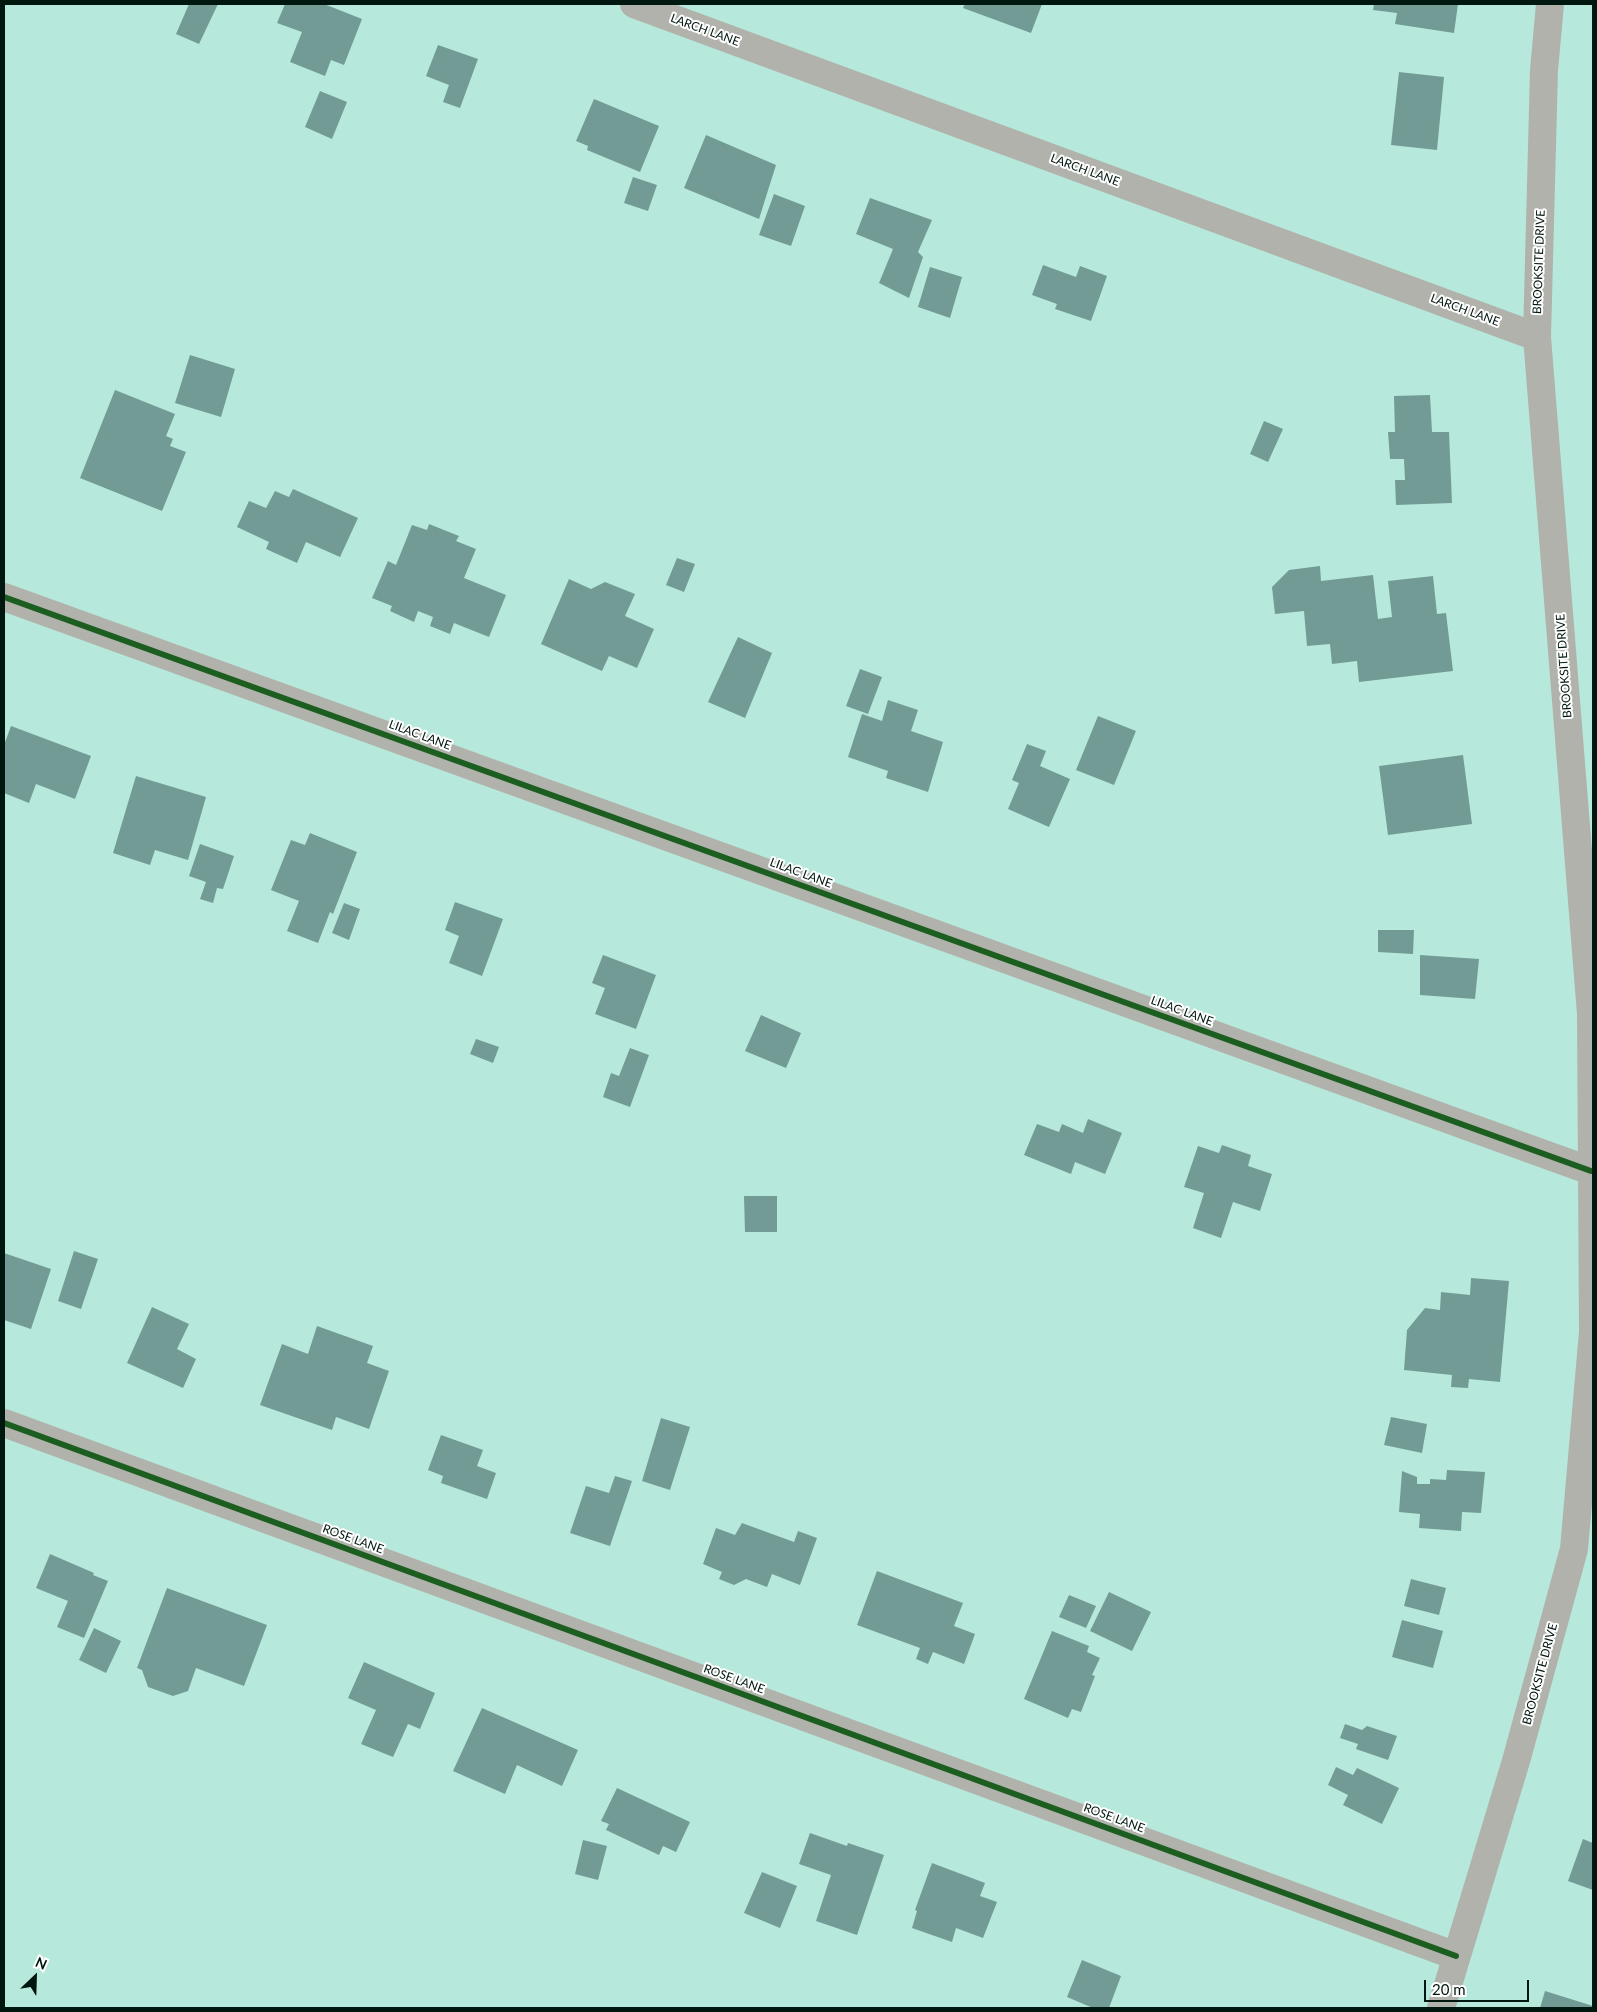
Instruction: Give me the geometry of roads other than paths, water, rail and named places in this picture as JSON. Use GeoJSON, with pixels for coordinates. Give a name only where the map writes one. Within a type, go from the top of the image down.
{"type":"FeatureCollection","features":[{"type":"Feature","properties":{"kind":"street","name":"LARCH LANE"},"geometry":{"type":"LineString","coordinates":[[634,4],[1537,337]]}},
{"type":"Feature","properties":{"kind":"street","name":"BROOKSITE DRIVE"},"geometry":{"type":"LineString","coordinates":[[1441,2008],[1516,1762],[1574,1549],[1593,1330],[1591,1014],[1537,337],[1544,70],[1550,4]]}},
{"type":"Feature","properties":{"kind":"street","name":"LILAC LANE"},"geometry":{"type":"LineString","coordinates":[[4,597],[1591,1170]]}},
{"type":"Feature","properties":{"kind":"street","name":"ROSE LANE"},"geometry":{"type":"LineString","coordinates":[[4,1423],[1456,1956]]}}]}
